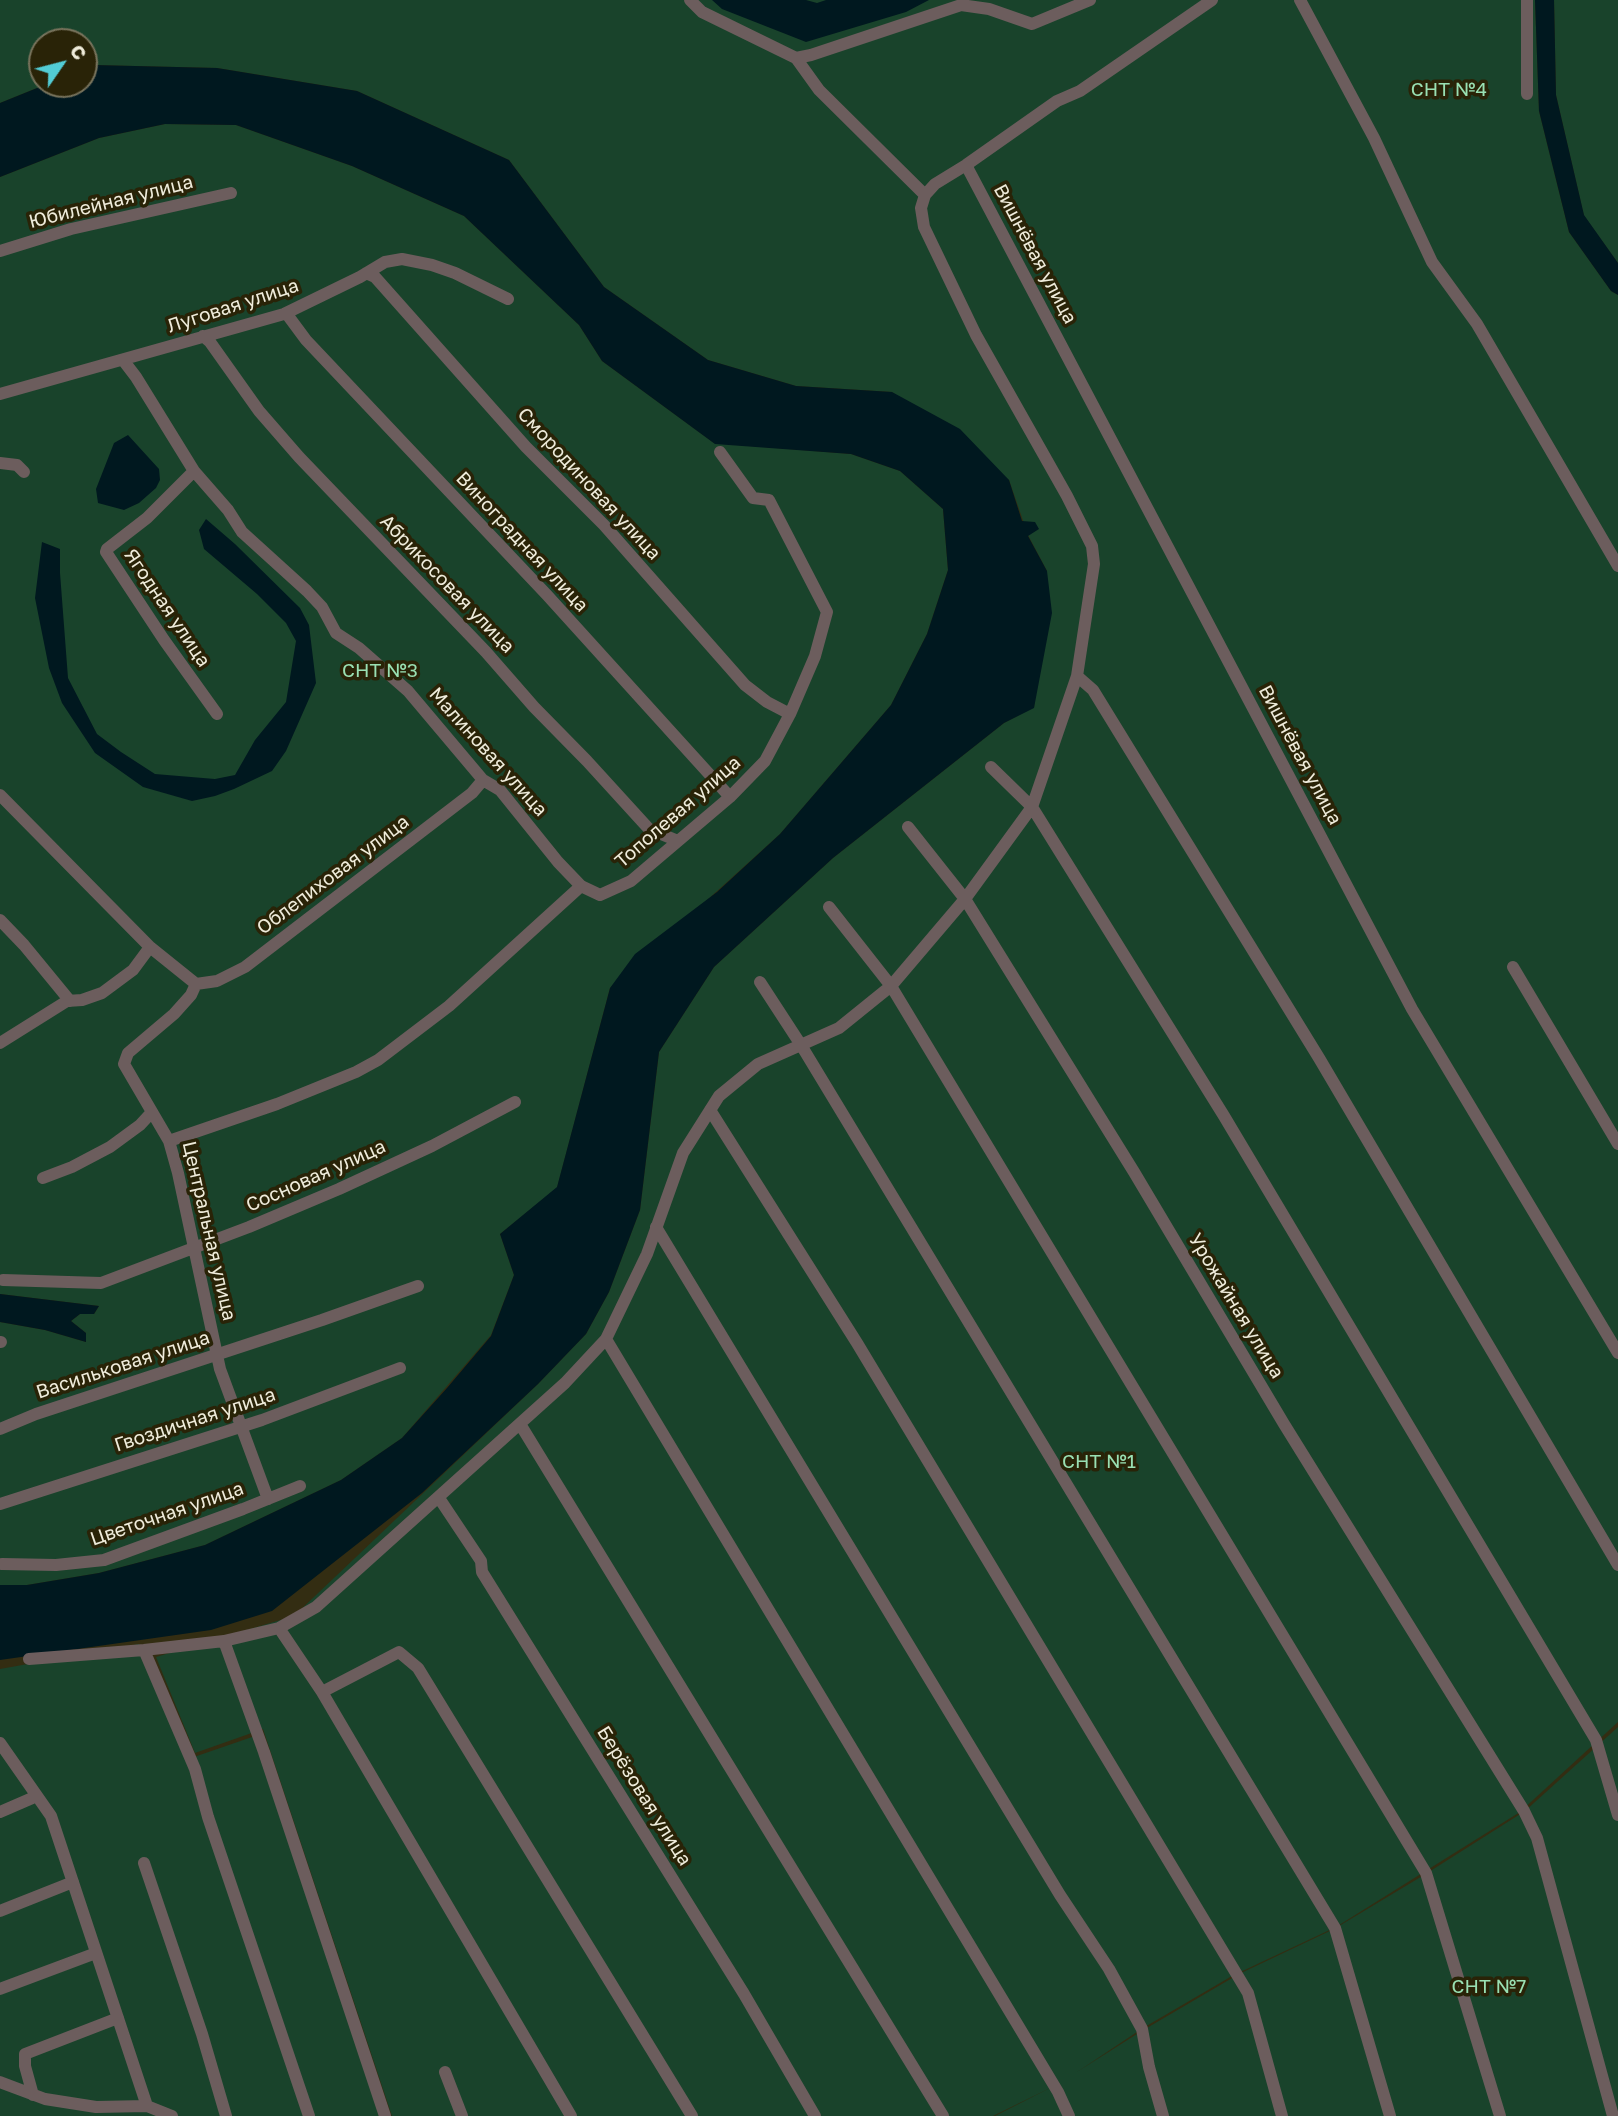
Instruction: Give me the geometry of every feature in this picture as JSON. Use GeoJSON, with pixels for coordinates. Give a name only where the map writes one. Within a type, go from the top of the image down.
{"type":"FeatureCollection","features":[{"type":"Feature","properties":{"kind":"street"},"geometry":{"type":"LineString","coordinates":[[690,0],[702,12],[796,58],[819,90],[925,195]]}},
{"type":"Feature","properties":{"kind":"street"},"geometry":{"type":"LineString","coordinates":[[796,58],[961,5],[989,9],[1032,24],[1090,0]]}},
{"type":"Feature","properties":{"kind":"street"},"geometry":{"type":"LineString","coordinates":[[29,1659],[224,1641],[279,1628],[316,1606],[565,1383],[606,1339],[647,1254],[683,1153],[719,1096],[758,1064],[839,1028],[891,986],[965,899],[1032,807],[1077,676],[1094,564],[1092,545],[1068,496],[976,335],[943,271],[924,227],[920,208],[925,195],[935,184],[1057,101],[1080,91],[1212,0]]}},
{"type":"Feature","properties":{"kind":"street"},"geometry":{"type":"LineString","coordinates":[[1300,0],[1374,138],[1432,262],[1477,324],[1618,566]]}},
{"type":"Feature","properties":{"kind":"street"},"geometry":{"type":"LineString","coordinates":[[1527,0],[1527,94]]}},
{"type":"Feature","properties":{"kind":"street","name":"Вишнёвая улица"},"geometry":{"type":"LineString","coordinates":[[966,165],[1412,1009],[1618,1353]]}},
{"type":"Feature","properties":{"kind":"street","name":"Юбилейная улица"},"geometry":{"type":"LineString","coordinates":[[0,251],[71,229],[231,193]]}},
{"type":"Feature","properties":{"kind":"street","name":"Луговая улица"},"geometry":{"type":"LineString","coordinates":[[0,394],[286,313],[385,262],[402,259],[432,265],[508,299]]}},
{"type":"Feature","properties":{"kind":"street","name":"Смородиновая улица"},"geometry":{"type":"LineString","coordinates":[[366,274],[375,277],[526,447],[604,525],[745,685],[767,702],[790,714]]}},
{"type":"Feature","properties":{"kind":"street","name":"Виноградная улица"},"geometry":{"type":"LineString","coordinates":[[286,313],[306,340],[547,595],[730,797]]}},
{"type":"Feature","properties":{"kind":"street","name":"Абрикосовая улица"},"geometry":{"type":"LineString","coordinates":[[203,336],[259,411],[299,457],[486,652],[534,707],[649,829],[678,841]]}},
{"type":"Feature","properties":{"kind":"street","name":"Малиновая улица"},"geometry":{"type":"LineString","coordinates":[[123,360],[194,471],[228,510],[242,532],[322,607],[336,634],[359,648],[408,691],[483,779],[500,790],[558,862],[581,886]]}},
{"type":"Feature","properties":{"kind":"street","name":"Тополевая улица"},"geometry":{"type":"LineString","coordinates":[[581,886],[600,895],[631,881],[730,797],[765,761],[790,714],[815,656],[827,612],[769,500],[752,498],[720,453]]}},
{"type":"Feature","properties":{"kind":"street"},"geometry":{"type":"LineString","coordinates":[[0,463],[17,465],[24,472]]}},
{"type":"Feature","properties":{"kind":"street","name":"Ягодная улица"},"geometry":{"type":"LineString","coordinates":[[194,471],[106,552],[217,714]]}},
{"type":"Feature","properties":{"kind":"street"},"geometry":{"type":"LineString","coordinates":[[1077,676],[1093,690],[1319,1058],[1618,1565]]}},
{"type":"Feature","properties":{"kind":"street"},"geometry":{"type":"LineString","coordinates":[[991,767],[1032,807],[1224,1116],[1596,1740],[1618,1815]]}},
{"type":"Feature","properties":{"kind":"street","name":"Облепиховая улица"},"geometry":{"type":"LineString","coordinates":[[196,984],[217,981],[245,967],[472,793],[483,779]]}},
{"type":"Feature","properties":{"kind":"street"},"geometry":{"type":"LineString","coordinates":[[0,794],[150,947],[196,984]]}},
{"type":"Feature","properties":{"kind":"street","name":"Урожайная улица"},"geometry":{"type":"LineString","coordinates":[[908,827],[965,899],[1524,1811],[1537,1838],[1613,2116]]}},
{"type":"Feature","properties":{"kind":"street"},"geometry":{"type":"LineString","coordinates":[[169,1141],[277,1104],[356,1072],[378,1060],[449,1006],[581,886]]}},
{"type":"Feature","properties":{"kind":"street"},"geometry":{"type":"LineString","coordinates":[[829,907],[891,986],[1426,1873],[1500,2116]]}},
{"type":"Feature","properties":{"kind":"street"},"geometry":{"type":"LineString","coordinates":[[0,920],[70,1001]]}},
{"type":"Feature","properties":{"kind":"street"},"geometry":{"type":"LineString","coordinates":[[0,1043],[70,1001],[102,993],[121,981],[150,947]]}},
{"type":"Feature","properties":{"kind":"street"},"geometry":{"type":"LineString","coordinates":[[1513,967],[1618,1144]]}},
{"type":"Feature","properties":{"kind":"street"},"geometry":{"type":"LineString","coordinates":[[760,982],[801,1045],[1335,1928],[1390,2116]]}},
{"type":"Feature","properties":{"kind":"street","name":"Центральная улица"},"geometry":{"type":"LineString","coordinates":[[196,984],[191,995],[174,1014],[128,1053],[124,1064],[169,1141],[220,1369],[268,1499]]}},
{"type":"Feature","properties":{"kind":"street","name":"Сосновая улица"},"geometry":{"type":"LineString","coordinates":[[3,1280],[100,1283],[248,1227],[351,1183],[432,1146],[515,1102]]}},
{"type":"Feature","properties":{"kind":"street"},"geometry":{"type":"LineString","coordinates":[[710,1110],[857,1343],[1248,1993],[1282,2116]]}},
{"type":"Feature","properties":{"kind":"street"},"geometry":{"type":"LineString","coordinates":[[43,1178],[72,1167],[110,1147],[140,1125],[152,1112]]}},
{"type":"Feature","properties":{"kind":"street"},"geometry":{"type":"LineString","coordinates":[[656,1227],[1060,1895],[1109,1969],[1142,2029],[1149,2067],[1163,2116]]}},
{"type":"Feature","properties":{"kind":"street","name":"Васильковая улица"},"geometry":{"type":"LineString","coordinates":[[0,1429],[36,1414],[418,1286]]}},
{"type":"Feature","properties":{"kind":"street"},"geometry":{"type":"LineString","coordinates":[[606,1339],[1058,2092],[1069,2116]]}},
{"type":"Feature","properties":{"kind":"street","name":"Гвоздичная улица"},"geometry":{"type":"LineString","coordinates":[[0,1504],[242,1426],[400,1368]]}},
{"type":"Feature","properties":{"kind":"street"},"geometry":{"type":"LineString","coordinates":[[520,1424],[943,2116]]}},
{"type":"Feature","properties":{"kind":"street","name":"Цветочная улица"},"geometry":{"type":"LineString","coordinates":[[2,1564],[56,1564],[104,1560],[300,1486]]}},
{"type":"Feature","properties":{"kind":"street","name":"Берёзовая улица"},"geometry":{"type":"LineString","coordinates":[[439,1498],[481,1561],[482,1572],[744,1994],[815,2116]]}},
{"type":"Feature","properties":{"kind":"street"},"geometry":{"type":"LineString","coordinates":[[279,1628],[321,1692],[571,2116]]}},
{"type":"Feature","properties":{"kind":"street"},"geometry":{"type":"LineString","coordinates":[[224,1641],[264,1752],[385,2116]]}},
{"type":"Feature","properties":{"kind":"street"},"geometry":{"type":"LineString","coordinates":[[144,1650],[195,1769],[212,1830],[309,2116]]}},
{"type":"Feature","properties":{"kind":"street"},"geometry":{"type":"LineString","coordinates":[[321,1692],[399,1652],[418,1668],[692,2116]]}},
{"type":"Feature","properties":{"kind":"street"},"geometry":{"type":"LineString","coordinates":[[0,1742],[51,1816],[147,2106]]}},
{"type":"Feature","properties":{"kind":"street"},"geometry":{"type":"LineString","coordinates":[[0,1812],[37,1796]]}},
{"type":"Feature","properties":{"kind":"street"},"geometry":{"type":"LineString","coordinates":[[144,1863],[202,2034],[226,2116]]}},
{"type":"Feature","properties":{"kind":"street"},"geometry":{"type":"LineString","coordinates":[[0,1911],[73,1882]]}},
{"type":"Feature","properties":{"kind":"street"},"geometry":{"type":"LineString","coordinates":[[0,1989],[96,1953]]}},
{"type":"Feature","properties":{"kind":"street"},"geometry":{"type":"LineString","coordinates":[[33,2095],[25,2066],[25,2054],[118,2018]]}},
{"type":"Feature","properties":{"kind":"street"},"geometry":{"type":"LineString","coordinates":[[445,2072],[462,2116]]}},
{"type":"Feature","properties":{"kind":"street"},"geometry":{"type":"LineString","coordinates":[[0,2082],[45,2099],[96,2107],[147,2106],[172,2116]]}},
{"type":"Feature","properties":{"kind":"green space","name":"СНТ №1"},"geometry":{"type":"Polygon","coordinates":[[[0,0],[1535,0],[1539,111],[1569,232],[1611,291],[1618,295],[1618,1722],[1520,1812],[1336,1927],[1232,1976],[1143,2028],[1077,2072],[1239,1974],[1334,1929],[1525,1811],[1618,1727],[1618,2116],[995,2116],[1054,2086],[993,2116],[392,2116],[263,1729],[195,1753],[156,1657],[294,1616],[538,1384],[586,1334],[609,1292],[640,1210],[659,1052],[714,967],[833,858],[1004,723],[1034,707],[1047,571],[1028,535],[1009,480],[892,392],[796,386],[708,360],[604,287],[509,160],[357,91],[217,68],[98,65],[98,28],[28,28],[28,92],[0,103],[0,0]]]}},
{"type":"Feature","properties":{"kind":"green space"},"geometry":{"type":"Polygon","coordinates":[[[1554,0],[1618,0],[1618,263],[1584,216],[1556,95],[1554,0]]]}},
{"type":"Feature","properties":{"kind":"green space","name":"СНТ №3"},"geometry":{"type":"Polygon","coordinates":[[[165,124],[236,125],[352,166],[464,216],[579,325],[602,361],[714,443],[851,454],[900,471],[943,509],[948,570],[927,634],[891,705],[780,834],[610,988],[557,1188],[500,1234],[514,1275],[491,1335],[402,1438],[341,1480],[205,1545],[99,1573],[27,1585],[0,1585],[0,1322],[45,1330],[86,1342],[86,1333],[71,1321],[80,1314],[94,1314],[99,1306],[0,1294],[0,177],[99,138],[165,124]]]}},
{"type":"Feature","properties":{"kind":"green space"},"geometry":{"type":"Polygon","coordinates":[[[139,1644],[191,1758],[255,1736],[384,2116],[0,2116],[0,1669],[139,1644]]]}},
{"type":"Feature","properties":{"kind":"water"},"geometry":{"type":"Polygon","coordinates":[[[712,0],[806,0],[817,3],[826,0],[929,0],[906,12],[806,42],[722,9],[712,0]]]}},
{"type":"Feature","properties":{"kind":"water"},"geometry":{"type":"Polygon","coordinates":[[[1535,0],[1554,0],[1556,95],[1584,215],[1618,263],[1618,295],[1611,291],[1569,232],[1539,111],[1535,0]]]}},
{"type":"Feature","properties":{"kind":"water"},"geometry":{"type":"Polygon","coordinates":[[[98,65],[217,68],[357,91],[509,160],[604,287],[708,360],[796,386],[892,392],[960,429],[1009,480],[1022,521],[1035,522],[1039,529],[1028,536],[1047,571],[1052,613],[1034,708],[1004,723],[833,858],[714,967],[659,1052],[640,1210],[609,1292],[586,1334],[538,1384],[422,1493],[272,1611],[211,1630],[0,1660],[0,1585],[27,1585],[99,1573],[205,1545],[341,1480],[402,1438],[447,1388],[491,1336],[514,1275],[500,1234],[557,1187],[610,988],[635,954],[717,892],[780,834],[891,705],[927,634],[948,570],[943,509],[900,471],[851,454],[715,444],[602,361],[579,325],[464,216],[352,166],[236,125],[165,124],[99,138],[0,177],[0,103],[28,92],[28,98],[98,98],[98,65]]]}},
{"type":"Feature","properties":{"kind":"water"},"geometry":{"type":"Polygon","coordinates":[[[128,435],[159,469],[160,480],[156,488],[139,503],[124,510],[98,503],[96,489],[114,443],[128,435]]]}},
{"type":"Feature","properties":{"kind":"water"},"geometry":{"type":"Polygon","coordinates":[[[206,519],[300,608],[309,625],[316,683],[286,751],[272,771],[234,789],[192,801],[143,787],[95,753],[62,703],[49,668],[35,598],[42,542],[60,549],[68,678],[97,734],[155,774],[215,779],[235,775],[255,740],[286,702],[296,641],[286,623],[257,594],[204,549],[199,530],[206,519]]]}},
{"type":"Feature","properties":{"kind":"water"},"geometry":{"type":"Polygon","coordinates":[[[0,1294],[99,1306],[94,1314],[80,1314],[71,1321],[86,1333],[86,1342],[45,1330],[0,1322],[0,1294]]]}},
{"type":"Feature","properties":{"kind":"park label","name":"СНТ №4"},"geometry":{"type":"Point","coordinates":[1449,90]}},
{"type":"Feature","properties":{"kind":"park label","name":"СНТ №7"},"geometry":{"type":"Point","coordinates":[1489,1987]}}]}
